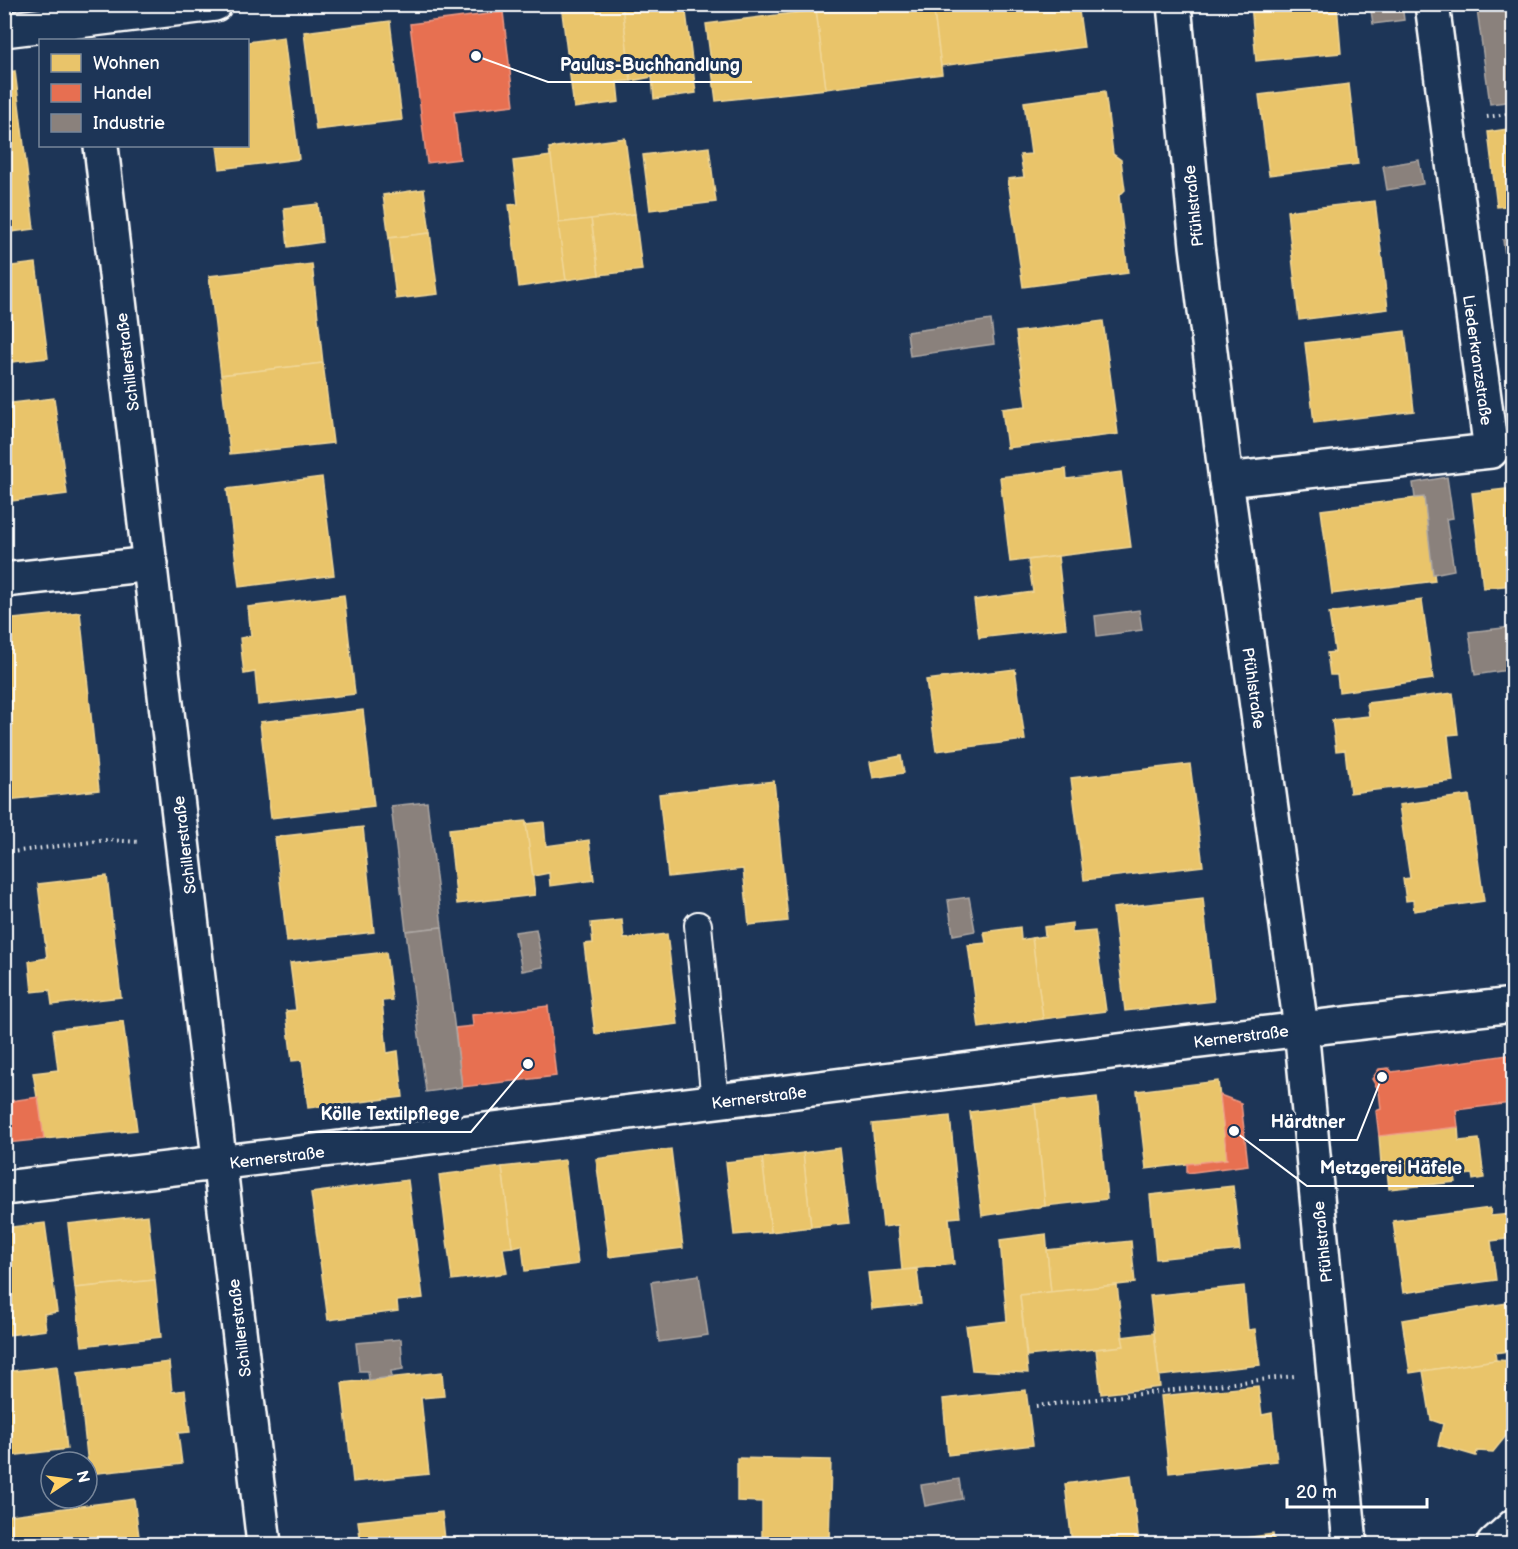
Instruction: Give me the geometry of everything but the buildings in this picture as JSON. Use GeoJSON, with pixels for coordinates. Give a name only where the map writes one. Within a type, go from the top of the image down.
{"type":"FeatureCollection","features":[{"type":"Feature","properties":{"kind":"street"},"geometry":{"type":"LineString","coordinates":[[4,30],[86,22],[215,4]]}},
{"type":"Feature","properties":{"kind":"street","name":"Pfühlstraße"},"geometry":{"type":"LineString","coordinates":[[1174,4],[1197,246],[1226,480],[1301,1029],[1350,1545]]}},
{"type":"Feature","properties":{"kind":"street","name":"Liederkranzstraße"},"geometry":{"type":"LineString","coordinates":[[1226,480],[1491,451],[1432,4]]}},
{"type":"Feature","properties":{"kind":"street","name":"Schillerstraße"},"geometry":{"type":"LineString","coordinates":[[101,147],[264,1545]]}},
{"type":"Feature","properties":{"kind":"street"},"geometry":{"type":"LineString","coordinates":[[4,580],[151,564]]}},
{"type":"Feature","properties":{"kind":"street","name":"Kernerstraße"},"geometry":{"type":"LineString","coordinates":[[4,1188],[220,1164],[1301,1029],[1514,1005]]}},
{"type":"Feature","properties":{"kind":"street"},"geometry":{"type":"LineString","coordinates":[[1494,1545],[1514,1526]]}},
{"type":"Feature","properties":{"kind":"lane"},"geometry":{"type":"LineString","coordinates":[[698,925],[715,1102]]}},
{"type":"Feature","properties":{"kind":"path"},"geometry":{"type":"LineString","coordinates":[[4,853],[107,840],[184,843]]}},
{"type":"Feature","properties":{"kind":"path"},"geometry":{"type":"LineString","coordinates":[[1036,1406],[1334,1371]]}},
{"type":"Feature","properties":{"kind":"place","name":"Paulus-Buchhandlung"},"geometry":{"type":"Point","coordinates":[476,56]}},
{"type":"Feature","properties":{"kind":"place","name":"Kölle Textilpflege"},"geometry":{"type":"Point","coordinates":[528,1064]}},
{"type":"Feature","properties":{"kind":"place","name":"Härdtner"},"geometry":{"type":"Point","coordinates":[1382,1077]}},
{"type":"Feature","properties":{"kind":"place","name":"Metzgerei Häfele"},"geometry":{"type":"Point","coordinates":[1234,1131]}}]}
